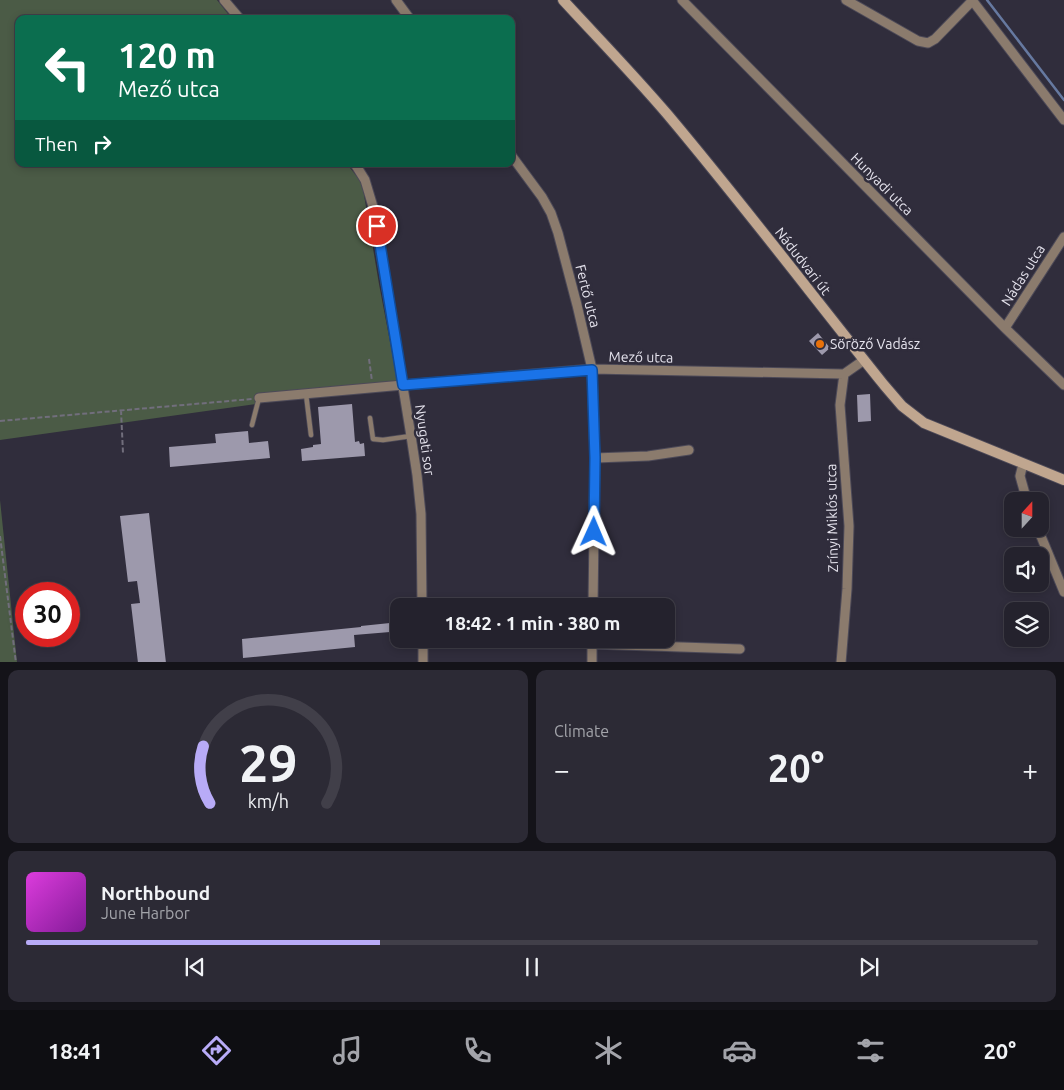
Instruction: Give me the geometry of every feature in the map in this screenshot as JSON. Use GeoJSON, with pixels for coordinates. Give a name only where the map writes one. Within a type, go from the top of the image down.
{"type":"FeatureCollection","features":[{"type":"Feature","properties":{"kind":"main road","name":"Nádudvari út"},"geometry":{"type":"LineString","coordinates":[[563,0],[668,115],[902,406],[924,423],[1064,480]]}},
{"type":"Feature","properties":{"kind":"street"},"geometry":{"type":"LineString","coordinates":[[224,0],[237,15]]}},
{"type":"Feature","properties":{"kind":"street"},"geometry":{"type":"LineString","coordinates":[[396,0],[407,15]]}},
{"type":"Feature","properties":{"kind":"street","name":"Hunyadi utca"},"geometry":{"type":"LineString","coordinates":[[682,0],[1064,386]]}},
{"type":"Feature","properties":{"kind":"street"},"geometry":{"type":"LineString","coordinates":[[846,0],[918,41],[928,43],[972,0],[1064,120]]}},
{"type":"Feature","properties":{"kind":"street","name":"Fertő utca"},"geometry":{"type":"LineString","coordinates":[[515,160],[552,213],[575,296],[592,370],[595,458],[593,598]]}},
{"type":"Feature","properties":{"kind":"street","name":"Nyugati sor"},"geometry":{"type":"LineString","coordinates":[[357,167],[365,180],[374,210],[412,436],[421,514],[422,598]]}},
{"type":"Feature","properties":{"kind":"street","name":"Nádas utca"},"geometry":{"type":"LineString","coordinates":[[1005,328],[1064,237]]}},
{"type":"Feature","properties":{"kind":"street"},"geometry":{"type":"LineString","coordinates":[[844,374],[864,360]]}},
{"type":"Feature","properties":{"kind":"street","name":"Mező utca"},"geometry":{"type":"LineString","coordinates":[[259,398],[592,370],[844,374]]}},
{"type":"Feature","properties":{"kind":"street","name":"Zrínyi Miklós utca"},"geometry":{"type":"LineString","coordinates":[[841,662],[848,589],[849,526],[840,406],[844,374]]}},
{"type":"Feature","properties":{"kind":"street"},"geometry":{"type":"LineString","coordinates":[[595,458],[648,456],[689,450]]}},
{"type":"Feature","properties":{"kind":"street"},"geometry":{"type":"LineString","coordinates":[[1023,464],[1020,476],[1024,492]]}},
{"type":"Feature","properties":{"kind":"street"},"geometry":{"type":"LineString","coordinates":[[1042,538],[1064,592]]}},
{"type":"Feature","properties":{"kind":"street"},"geometry":{"type":"LineString","coordinates":[[675,645],[740,649]]}},
{"type":"Feature","properties":{"kind":"street"},"geometry":{"type":"LineString","coordinates":[[423,648],[423,662]]}},
{"type":"Feature","properties":{"kind":"street"},"geometry":{"type":"LineString","coordinates":[[592,648],[592,662]]}},
{"type":"Feature","properties":{"kind":"lane"},"geometry":{"type":"LineString","coordinates":[[306,394],[311,435]]}},
{"type":"Feature","properties":{"kind":"lane"},"geometry":{"type":"LineString","coordinates":[[252,425],[259,398]]}},
{"type":"Feature","properties":{"kind":"lane"},"geometry":{"type":"LineString","coordinates":[[370,418],[373,439],[383,440],[412,436]]}},
{"type":"Feature","properties":{"kind":"path"},"geometry":{"type":"LineString","coordinates":[[369,358],[374,388]]}},
{"type":"Feature","properties":{"kind":"path"},"geometry":{"type":"LineString","coordinates":[[0,421],[259,398]]}},
{"type":"Feature","properties":{"kind":"path"},"geometry":{"type":"LineString","coordinates":[[121,410],[123,453]]}},
{"type":"Feature","properties":{"kind":"path"},"geometry":{"type":"LineString","coordinates":[[0,536],[16,662]]}},
{"type":"Feature","properties":{"kind":"green space"},"geometry":{"type":"Polygon","coordinates":[[[0,0],[217,0],[229,15],[15,15],[15,167],[349,167],[362,183],[398,384],[0,440],[0,0]]]}},
{"type":"Feature","properties":{"kind":"green space"},"geometry":{"type":"Polygon","coordinates":[[[0,500],[17,662],[0,662],[0,500]]]}},
{"type":"Feature","properties":{"kind":"building","name":"Söröző Vadász"},"geometry":{"type":"Polygon","coordinates":[[[818,333],[830,348],[822,355],[809,341],[818,333]]]}},
{"type":"Feature","properties":{"kind":"building"},"geometry":{"type":"Polygon","coordinates":[[[870,394],[871,421],[858,422],[857,395],[870,394]]]}},
{"type":"Feature","properties":{"kind":"building"},"geometry":{"type":"Polygon","coordinates":[[[352,404],[355,442],[364,443],[365,456],[302,461],[301,449],[321,444],[318,407],[352,404]]]}},
{"type":"Feature","properties":{"kind":"building"},"geometry":{"type":"Polygon","coordinates":[[[248,431],[249,443],[268,441],[270,458],[170,467],[169,447],[216,443],[215,434],[248,431]]]}},
{"type":"Feature","properties":{"kind":"building"},"geometry":{"type":"Polygon","coordinates":[[[149,513],[166,662],[138,662],[131,604],[140,603],[137,581],[128,582],[120,516],[149,513]]]}},
{"type":"Feature","properties":{"kind":"building"},"geometry":{"type":"Polygon","coordinates":[[[390,623],[390,632],[354,635],[355,647],[243,658],[242,639],[390,623]]]}},
{"type":"Feature","properties":{"kind":"waterway"},"geometry":{"type":"LineString","coordinates":[[987,0],[1064,100]]}},
{"type":"Feature","properties":{"kind":"place","name":"Söröző Vadász"},"geometry":{"type":"Point","coordinates":[820,344]}},
{"type":"Feature","properties":{"kind":"route"},"geometry":{"type":"LineString","coordinates":[[377,226],[403,385],[592,370],[595,458],[594,532]]}}]}
